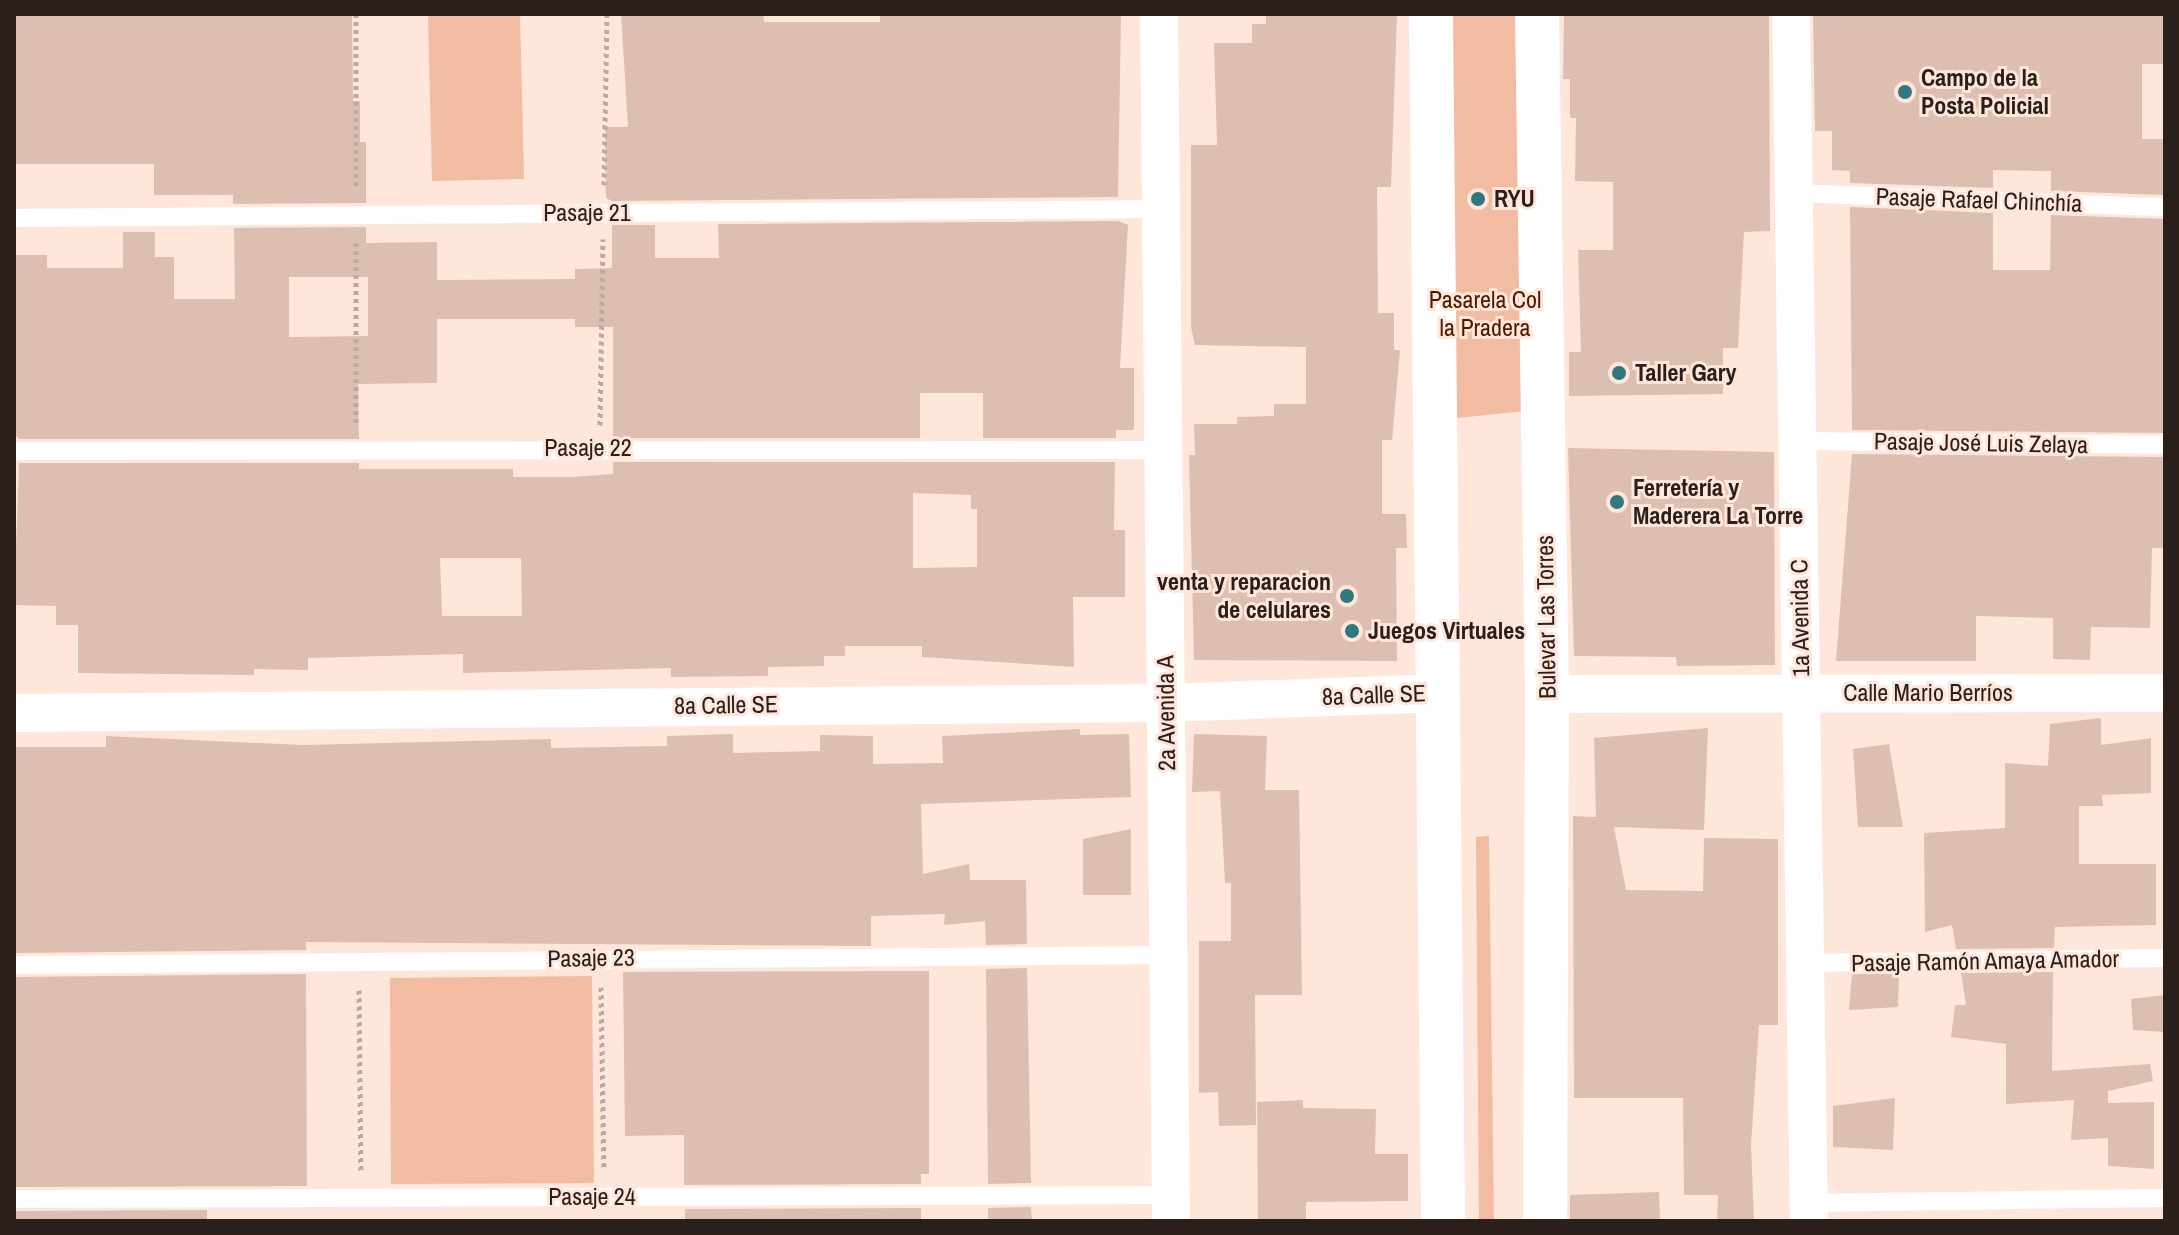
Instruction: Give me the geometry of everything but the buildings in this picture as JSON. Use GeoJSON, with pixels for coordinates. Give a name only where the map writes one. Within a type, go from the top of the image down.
{"type":"FeatureCollection","features":[{"type":"Feature","properties":{"kind":"street","name":"2a Avenida A"},"geometry":{"type":"LineString","coordinates":[[1159,14],[1171,1208]]}},
{"type":"Feature","properties":{"kind":"street"},"geometry":{"type":"LineString","coordinates":[[1431,14],[1443,1221]]}},
{"type":"Feature","properties":{"kind":"street","name":"Bulevar Las Torres"},"geometry":{"type":"LineString","coordinates":[[1537,14],[1547,694],[1545,1221]]}},
{"type":"Feature","properties":{"kind":"street","name":"1a Avenida C"},"geometry":{"type":"LineString","coordinates":[[1791,14],[1808,1212]]}},
{"type":"Feature","properties":{"kind":"street","name":"8a Calle SE"},"geometry":{"type":"LineString","coordinates":[[14,713],[1166,703],[1439,693]]}},
{"type":"Feature","properties":{"kind":"street","name":"Calle Mario Berríos"},"geometry":{"type":"LineString","coordinates":[[1547,694],[2165,693]]}},
{"type":"Feature","properties":{"kind":"lane","name":"Pasaje Rafael Chinchía"},"geometry":{"type":"LineString","coordinates":[[1794,193],[2165,207]]}},
{"type":"Feature","properties":{"kind":"lane","name":"Pasaje 21"},"geometry":{"type":"LineString","coordinates":[[14,218],[1161,209]]}},
{"type":"Feature","properties":{"kind":"lane","name":"Pasaje José Luis Zelaya"},"geometry":{"type":"LineString","coordinates":[[1797,441],[2165,445]]}},
{"type":"Feature","properties":{"kind":"lane","name":"Pasaje 22"},"geometry":{"type":"LineString","coordinates":[[14,451],[1163,450]]}},
{"type":"Feature","properties":{"kind":"lane","name":"Pasaje 23"},"geometry":{"type":"LineString","coordinates":[[14,965],[1168,955]]}},
{"type":"Feature","properties":{"kind":"lane","name":"Pasaje Ramón Amaya Amador"},"geometry":{"type":"LineString","coordinates":[[1805,963],[2165,958]]}},
{"type":"Feature","properties":{"kind":"lane","name":"Pasaje 24"},"geometry":{"type":"LineString","coordinates":[[14,1199],[604,1197],[1171,1208]]}},
{"type":"Feature","properties":{"kind":"lane"},"geometry":{"type":"LineString","coordinates":[[1808,1212],[2165,1198]]}},
{"type":"Feature","properties":{"kind":"path"},"geometry":{"type":"LineString","coordinates":[[601,958],[604,1197]]}},
{"type":"Feature","properties":{"kind":"path"},"geometry":{"type":"LineString","coordinates":[[359,961],[361,1198]]}},
{"type":"Feature","properties":{"kind":"green space"},"geometry":{"type":"Polygon","coordinates":[[[428,14],[520,14],[524,179],[432,181],[428,14]]]}},
{"type":"Feature","properties":{"kind":"green space","name":"Pasarela Col la Pradera"},"geometry":{"type":"Polygon","coordinates":[[[1447,14],[1516,14],[1525,411],[1448,419],[1447,14]]]}},
{"type":"Feature","properties":{"kind":"green space"},"geometry":{"type":"Polygon","coordinates":[[[1489,836],[1494,1221],[1479,1221],[1476,837],[1489,836]]]}},
{"type":"Feature","properties":{"kind":"green space"},"geometry":{"type":"Polygon","coordinates":[[[592,976],[594,1183],[391,1184],[390,978],[592,976]]]}},
{"type":"Feature","properties":{"kind":"place","name":"Campo de la Posta Policial"},"geometry":{"type":"Point","coordinates":[1905,92]}},
{"type":"Feature","properties":{"kind":"place","name":"RYU"},"geometry":{"type":"Point","coordinates":[1478,199]}},
{"type":"Feature","properties":{"kind":"place","name":"Taller Gary"},"geometry":{"type":"Point","coordinates":[1619,373]}},
{"type":"Feature","properties":{"kind":"place","name":"Ferretería y Maderera La Torre"},"geometry":{"type":"Point","coordinates":[1617,502]}},
{"type":"Feature","properties":{"kind":"place","name":"venta y reparacion de celulares"},"geometry":{"type":"Point","coordinates":[1347,596]}},
{"type":"Feature","properties":{"kind":"place","name":"Juegos Virtuales"},"geometry":{"type":"Point","coordinates":[1352,631]}}]}
